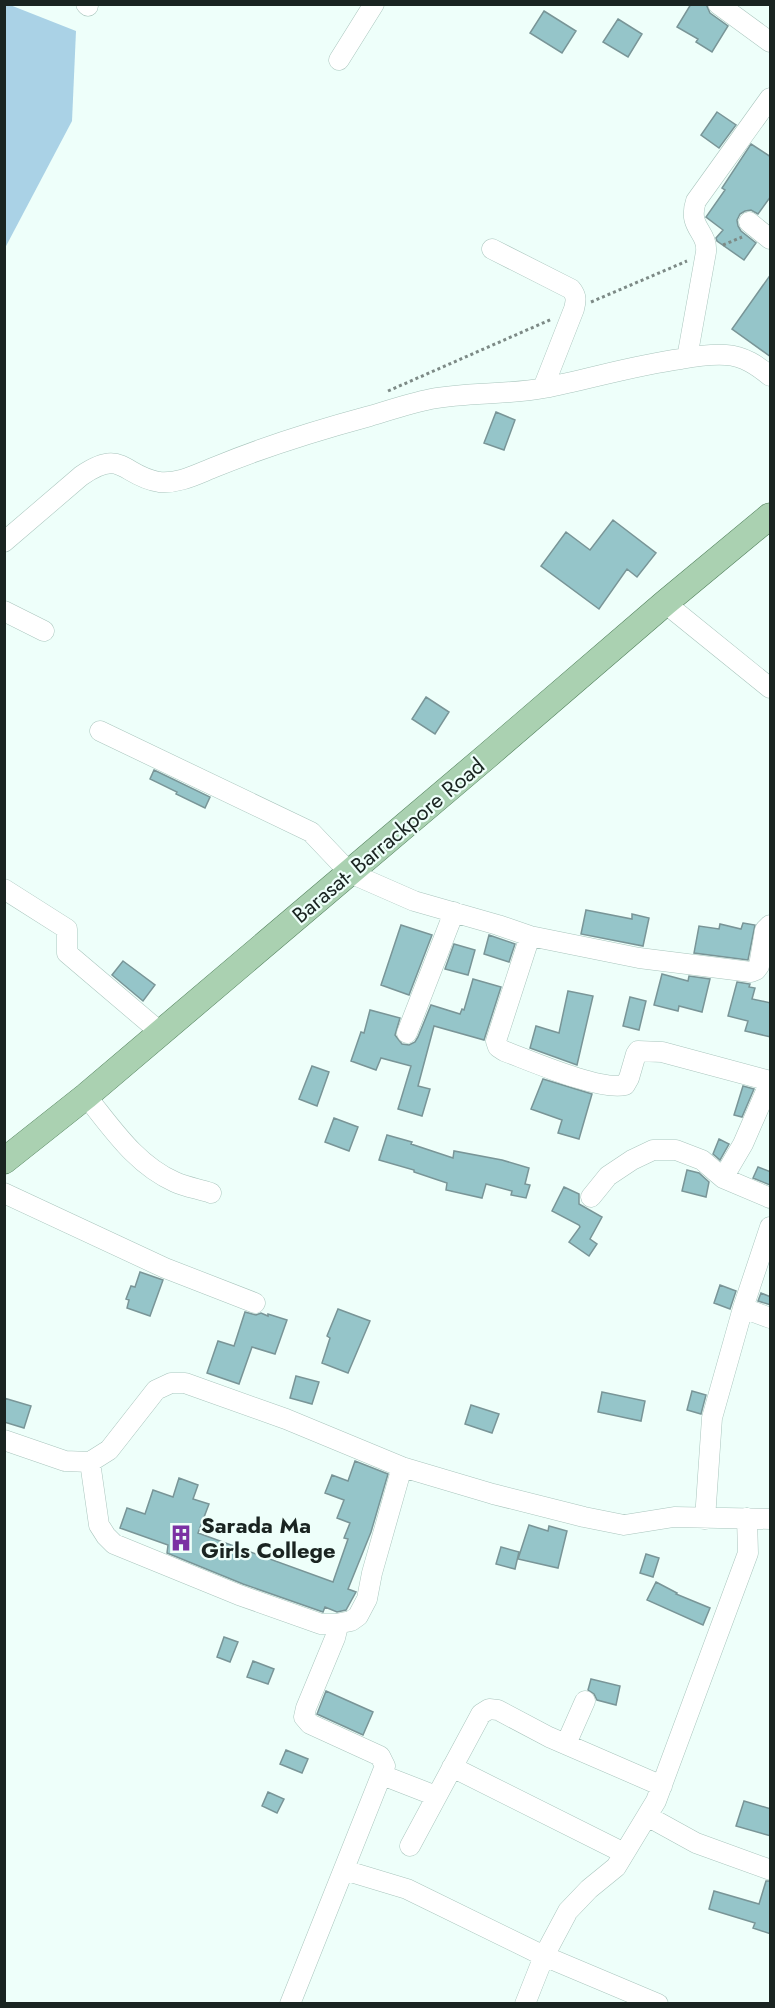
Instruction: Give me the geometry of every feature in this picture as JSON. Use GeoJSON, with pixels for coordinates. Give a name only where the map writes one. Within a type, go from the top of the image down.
{"type":"FeatureCollection","features":[{"type":"Feature","properties":{"kind":"main road","name":"Barasat- Barrackpore Road"},"geometry":{"type":"LineString","coordinates":[[4,1161],[86,1096],[664,603],[771,516]]}},
{"type":"Feature","properties":{"kind":"street"},"geometry":{"type":"LineString","coordinates":[[339,60],[374,4]]}},
{"type":"Feature","properties":{"kind":"street"},"geometry":{"type":"LineString","coordinates":[[718,4],[739,10],[771,42]]}},
{"type":"Feature","properties":{"kind":"street"},"geometry":{"type":"LineString","coordinates":[[687,358],[707,246],[692,214],[696,201],[771,98]]}},
{"type":"Feature","properties":{"kind":"street"},"geometry":{"type":"LineString","coordinates":[[749,228],[771,239]]}},
{"type":"Feature","properties":{"kind":"street"},"geometry":{"type":"LineString","coordinates":[[492,249],[571,289],[575,294],[574,309],[543,388]]}},
{"type":"Feature","properties":{"kind":"street"},"geometry":{"type":"LineString","coordinates":[[4,542],[81,476],[111,462],[158,482],[177,482],[312,432],[431,399],[543,388],[653,363],[707,354],[742,358],[757,365],[771,376]]}},
{"type":"Feature","properties":{"kind":"street"},"geometry":{"type":"LineString","coordinates":[[664,603],[771,688]]}},
{"type":"Feature","properties":{"kind":"street"},"geometry":{"type":"LineString","coordinates":[[4,611],[44,631]]}},
{"type":"Feature","properties":{"kind":"street"},"geometry":{"type":"LineString","coordinates":[[100,731],[311,832],[350,873],[414,901],[530,936],[639,958],[751,972],[759,966],[765,930],[771,925]]}},
{"type":"Feature","properties":{"kind":"street"},"geometry":{"type":"LineString","coordinates":[[4,889],[67,929],[67,953],[160,1032]]}},
{"type":"Feature","properties":{"kind":"street"},"geometry":{"type":"LineString","coordinates":[[407,1034],[454,912]]}},
{"type":"Feature","properties":{"kind":"street"},"geometry":{"type":"LineString","coordinates":[[530,936],[496,1041],[498,1047],[504,1051],[587,1081],[617,1087],[625,1085],[636,1054],[642,1050],[662,1052],[771,1082],[743,1143],[723,1178]]}},
{"type":"Feature","properties":{"kind":"street"},"geometry":{"type":"LineString","coordinates":[[86,1096],[145,1165],[175,1182],[210,1193]]}},
{"type":"Feature","properties":{"kind":"street"},"geometry":{"type":"LineString","coordinates":[[591,1197],[608,1176],[632,1160],[653,1150],[676,1150],[702,1160],[723,1178],[771,1198]]}},
{"type":"Feature","properties":{"kind":"street"},"geometry":{"type":"LineString","coordinates":[[4,1194],[165,1268],[255,1303]]}},
{"type":"Feature","properties":{"kind":"street"},"geometry":{"type":"LineString","coordinates":[[705,1519],[712,1419],[743,1308],[771,1227]]}},
{"type":"Feature","properties":{"kind":"street"},"geometry":{"type":"LineString","coordinates":[[743,1308],[771,1318]]}},
{"type":"Feature","properties":{"kind":"street"},"geometry":{"type":"LineString","coordinates":[[4,1440],[65,1461],[90,1462],[109,1450],[156,1390],[171,1383],[184,1383],[307,1428],[402,1467],[493,1494],[584,1517],[624,1524],[674,1517],[771,1519]]}},
{"type":"Feature","properties":{"kind":"street"},"geometry":{"type":"LineString","coordinates":[[90,1462],[99,1525],[114,1544],[321,1624],[351,1621],[358,1616],[367,1599],[372,1573],[402,1467]]}},
{"type":"Feature","properties":{"kind":"street"},"geometry":{"type":"LineString","coordinates":[[525,2004],[544,1956],[568,1911],[589,1889],[616,1867],[656,1801],[748,1553],[747,1518]]}},
{"type":"Feature","properties":{"kind":"street"},"geometry":{"type":"LineString","coordinates":[[290,2004],[385,1766],[380,1756],[310,1724],[304,1717],[335,1638],[336,1624]]}},
{"type":"Feature","properties":{"kind":"street"},"geometry":{"type":"LineString","coordinates":[[566,1744],[585,1701]]}},
{"type":"Feature","properties":{"kind":"street"},"geometry":{"type":"LineString","coordinates":[[410,1846],[481,1713],[489,1709],[498,1710],[566,1744],[662,1786]]}},
{"type":"Feature","properties":{"kind":"street"},"geometry":{"type":"LineString","coordinates":[[452,1767],[624,1853]]}},
{"type":"Feature","properties":{"kind":"street"},"geometry":{"type":"LineString","coordinates":[[382,1774],[436,1796]]}},
{"type":"Feature","properties":{"kind":"street"},"geometry":{"type":"LineString","coordinates":[[647,1816],[696,1843],[768,1869]]}},
{"type":"Feature","properties":{"kind":"street"},"geometry":{"type":"LineString","coordinates":[[344,1870],[407,1889],[544,1956],[658,2004]]}},
{"type":"Feature","properties":{"kind":"path"},"geometry":{"type":"LineString","coordinates":[[716,248],[749,228]]}},
{"type":"Feature","properties":{"kind":"path"},"geometry":{"type":"LineString","coordinates":[[584,306],[693,258]]}},
{"type":"Feature","properties":{"kind":"path"},"geometry":{"type":"LineString","coordinates":[[386,392],[562,315]]}},
{"type":"Feature","properties":{"kind":"water"},"geometry":{"type":"Polygon","coordinates":[[[4,5],[10,5],[76,31],[72,121],[5,248],[4,5]]]}},
{"type":"Feature","properties":{"kind":"building"},"geometry":{"type":"Polygon","coordinates":[[[691,4],[706,4],[710,13],[728,26],[712,52],[696,42],[698,39],[677,27],[691,4]]]}},
{"type":"Feature","properties":{"kind":"building"},"geometry":{"type":"Polygon","coordinates":[[[544,11],[576,31],[562,53],[530,33],[544,11]]]}},
{"type":"Feature","properties":{"kind":"building"},"geometry":{"type":"Polygon","coordinates":[[[618,19],[642,34],[628,57],[603,42],[618,19]]]}},
{"type":"Feature","properties":{"kind":"building"},"geometry":{"type":"Polygon","coordinates":[[[717,112],[736,125],[719,148],[701,135],[717,112]]]}},
{"type":"Feature","properties":{"kind":"building"},"geometry":{"type":"Polygon","coordinates":[[[751,144],[771,157],[771,196],[758,214],[751,210],[745,211],[737,220],[741,231],[756,243],[744,260],[717,241],[716,238],[723,230],[706,217],[725,190],[722,188],[751,144]]]}},
{"type":"Feature","properties":{"kind":"building"},"geometry":{"type":"Polygon","coordinates":[[[771,274],[771,357],[732,329],[771,274]]]}},
{"type":"Feature","properties":{"kind":"building"},"geometry":{"type":"Polygon","coordinates":[[[496,412],[515,420],[504,450],[484,443],[496,412]]]}},
{"type":"Feature","properties":{"kind":"building"},"geometry":{"type":"Polygon","coordinates":[[[613,520],[656,553],[637,577],[627,569],[599,609],[541,566],[566,532],[590,550],[613,520]]]}},
{"type":"Feature","properties":{"kind":"building"},"geometry":{"type":"Polygon","coordinates":[[[426,697],[449,712],[435,734],[412,719],[426,697]]]}},
{"type":"Feature","properties":{"kind":"building"},"geometry":{"type":"Polygon","coordinates":[[[154,770],[210,797],[205,808],[150,779],[154,770]]]}},
{"type":"Feature","properties":{"kind":"building"},"geometry":{"type":"Polygon","coordinates":[[[586,910],[632,919],[632,914],[649,918],[643,946],[581,934],[586,910]]]}},
{"type":"Feature","properties":{"kind":"building"},"geometry":{"type":"Polygon","coordinates":[[[743,923],[755,925],[748,960],[694,953],[699,926],[719,929],[720,924],[741,929],[743,923]]]}},
{"type":"Feature","properties":{"kind":"building"},"geometry":{"type":"Polygon","coordinates":[[[401,925],[432,935],[409,995],[381,985],[401,925]]]}},
{"type":"Feature","properties":{"kind":"building"},"geometry":{"type":"Polygon","coordinates":[[[489,935],[515,944],[509,962],[484,954],[489,935]]]}},
{"type":"Feature","properties":{"kind":"building"},"geometry":{"type":"Polygon","coordinates":[[[454,944],[475,950],[468,975],[445,969],[454,944]]]}},
{"type":"Feature","properties":{"kind":"building"},"geometry":{"type":"Polygon","coordinates":[[[123,961],[155,985],[143,1001],[112,975],[123,961]]]}},
{"type":"Feature","properties":{"kind":"building"},"geometry":{"type":"Polygon","coordinates":[[[662,974],[688,981],[689,976],[710,979],[702,1012],[679,1006],[678,1011],[654,1005],[662,974]]]}},
{"type":"Feature","properties":{"kind":"building"},"geometry":{"type":"Polygon","coordinates":[[[473,979],[501,987],[484,1040],[434,1026],[418,1086],[430,1089],[422,1116],[398,1109],[411,1066],[381,1058],[376,1070],[351,1061],[361,1032],[364,1033],[370,1010],[400,1018],[395,1035],[402,1044],[409,1045],[418,1037],[431,1005],[460,1014],[462,1009],[464,1010],[473,979]]]}},
{"type":"Feature","properties":{"kind":"building"},"geometry":{"type":"Polygon","coordinates":[[[737,982],[750,984],[749,987],[755,988],[752,999],[771,1003],[771,1037],[745,1031],[748,1021],[728,1016],[737,982]]]}},
{"type":"Feature","properties":{"kind":"building"},"geometry":{"type":"Polygon","coordinates":[[[568,991],[593,996],[577,1065],[530,1048],[536,1026],[559,1033],[568,991]]]}},
{"type":"Feature","properties":{"kind":"building"},"geometry":{"type":"Polygon","coordinates":[[[630,997],[646,1001],[639,1030],[623,1026],[630,997]]]}},
{"type":"Feature","properties":{"kind":"building"},"geometry":{"type":"Polygon","coordinates":[[[312,1066],[329,1072],[317,1106],[299,1099],[312,1066]]]}},
{"type":"Feature","properties":{"kind":"building"},"geometry":{"type":"Polygon","coordinates":[[[543,1079],[592,1094],[579,1139],[558,1133],[562,1120],[531,1109],[543,1079]]]}},
{"type":"Feature","properties":{"kind":"building"},"geometry":{"type":"Polygon","coordinates":[[[743,1086],[754,1089],[742,1117],[734,1115],[743,1086]]]}},
{"type":"Feature","properties":{"kind":"building"},"geometry":{"type":"Polygon","coordinates":[[[334,1118],[358,1127],[349,1151],[325,1142],[334,1118]]]}},
{"type":"Feature","properties":{"kind":"building"},"geometry":{"type":"Polygon","coordinates":[[[387,1135],[453,1158],[454,1151],[502,1160],[529,1168],[525,1184],[530,1185],[526,1198],[511,1195],[512,1191],[486,1184],[482,1198],[446,1190],[447,1183],[379,1160],[387,1135]]]}},
{"type":"Feature","properties":{"kind":"building"},"geometry":{"type":"Polygon","coordinates":[[[719,1139],[729,1144],[720,1160],[713,1154],[719,1139]]]}},
{"type":"Feature","properties":{"kind":"building"},"geometry":{"type":"Polygon","coordinates":[[[758,1167],[771,1172],[770,1185],[753,1178],[758,1167]]]}},
{"type":"Feature","properties":{"kind":"building"},"geometry":{"type":"Polygon","coordinates":[[[687,1170],[699,1173],[709,1182],[706,1197],[682,1191],[687,1170]]]}},
{"type":"Feature","properties":{"kind":"building"},"geometry":{"type":"Polygon","coordinates":[[[564,1187],[579,1194],[579,1204],[602,1217],[590,1239],[597,1244],[589,1256],[569,1242],[580,1227],[579,1225],[552,1211],[564,1187]]]}},
{"type":"Feature","properties":{"kind":"building"},"geometry":{"type":"Polygon","coordinates":[[[140,1272],[163,1280],[150,1316],[127,1308],[129,1300],[126,1299],[131,1286],[135,1287],[140,1272]]]}},
{"type":"Feature","properties":{"kind":"building"},"geometry":{"type":"Polygon","coordinates":[[[720,1285],[736,1291],[730,1309],[714,1303],[720,1285]]]}},
{"type":"Feature","properties":{"kind":"building"},"geometry":{"type":"Polygon","coordinates":[[[761,1293],[771,1297],[771,1305],[758,1301],[761,1293]]]}},
{"type":"Feature","properties":{"kind":"building"},"geometry":{"type":"Polygon","coordinates":[[[338,1309],[370,1321],[348,1373],[322,1363],[330,1338],[327,1336],[338,1309]]]}},
{"type":"Feature","properties":{"kind":"building"},"geometry":{"type":"Polygon","coordinates":[[[245,1312],[256,1315],[261,1313],[268,1316],[268,1314],[287,1320],[275,1354],[252,1347],[239,1384],[207,1373],[218,1341],[234,1346],[245,1312]]]}},
{"type":"Feature","properties":{"kind":"building"},"geometry":{"type":"Polygon","coordinates":[[[296,1376],[319,1382],[312,1404],[290,1398],[296,1376]]]}},
{"type":"Feature","properties":{"kind":"building"},"geometry":{"type":"Polygon","coordinates":[[[692,1391],[706,1395],[701,1414],[687,1410],[692,1391]]]}},
{"type":"Feature","properties":{"kind":"building"},"geometry":{"type":"Polygon","coordinates":[[[602,1392],[645,1401],[641,1421],[598,1412],[602,1392]]]}},
{"type":"Feature","properties":{"kind":"building"},"geometry":{"type":"Polygon","coordinates":[[[4,1398],[31,1406],[24,1428],[4,1422],[4,1398]]]}},
{"type":"Feature","properties":{"kind":"building"},"geometry":{"type":"Polygon","coordinates":[[[471,1405],[499,1414],[492,1433],[465,1424],[471,1405]]]}},
{"type":"Feature","properties":{"kind":"building","name":"Sarada Ma Girls College"},"geometry":{"type":"Polygon","coordinates":[[[355,1461],[388,1474],[371,1532],[348,1589],[356,1592],[346,1610],[337,1612],[325,1607],[323,1612],[243,1584],[167,1553],[168,1545],[120,1528],[127,1508],[145,1514],[153,1490],[173,1497],[179,1478],[198,1485],[193,1499],[209,1504],[198,1533],[333,1582],[348,1539],[344,1538],[350,1523],[337,1518],[344,1500],[325,1493],[332,1475],[348,1481],[355,1461]]]}},
{"type":"Feature","properties":{"kind":"building"},"geometry":{"type":"Polygon","coordinates":[[[529,1525],[548,1531],[549,1526],[567,1531],[558,1568],[518,1559],[529,1525]]]}},
{"type":"Feature","properties":{"kind":"building"},"geometry":{"type":"Polygon","coordinates":[[[501,1547],[519,1552],[515,1569],[496,1564],[501,1547]]]}},
{"type":"Feature","properties":{"kind":"building"},"geometry":{"type":"Polygon","coordinates":[[[646,1554],[659,1558],[653,1577],[640,1573],[646,1554]]]}},
{"type":"Feature","properties":{"kind":"building"},"geometry":{"type":"Polygon","coordinates":[[[656,1582],[676,1594],[710,1608],[703,1625],[647,1600],[656,1582]]]}},
{"type":"Feature","properties":{"kind":"building"},"geometry":{"type":"Polygon","coordinates":[[[224,1637],[238,1642],[230,1662],[217,1657],[224,1637]]]}},
{"type":"Feature","properties":{"kind":"building"},"geometry":{"type":"Polygon","coordinates":[[[253,1661],[274,1669],[268,1684],[247,1677],[253,1661]]]}},
{"type":"Feature","properties":{"kind":"building"},"geometry":{"type":"Polygon","coordinates":[[[591,1679],[620,1686],[616,1705],[597,1700],[588,1690],[591,1679]]]}},
{"type":"Feature","properties":{"kind":"building"},"geometry":{"type":"Polygon","coordinates":[[[326,1691],[373,1712],[363,1735],[317,1714],[326,1691]]]}},
{"type":"Feature","properties":{"kind":"building"},"geometry":{"type":"Polygon","coordinates":[[[286,1750],[308,1759],[302,1773],[280,1764],[286,1750]]]}},
{"type":"Feature","properties":{"kind":"building"},"geometry":{"type":"Polygon","coordinates":[[[268,1792],[284,1799],[277,1813],[262,1806],[268,1792]]]}},
{"type":"Feature","properties":{"kind":"building"},"geometry":{"type":"Polygon","coordinates":[[[744,1801],[771,1809],[771,1836],[736,1826],[744,1801]]]}},
{"type":"Feature","properties":{"kind":"building"},"geometry":{"type":"Polygon","coordinates":[[[766,1881],[771,1881],[771,1934],[753,1928],[755,1923],[709,1909],[714,1891],[759,1904],[766,1881]]]}},
{"type":"Feature","properties":{"kind":"place","name":"Sarada Ma Girls College"},"geometry":{"type":"Point","coordinates":[181,1538]}}]}
